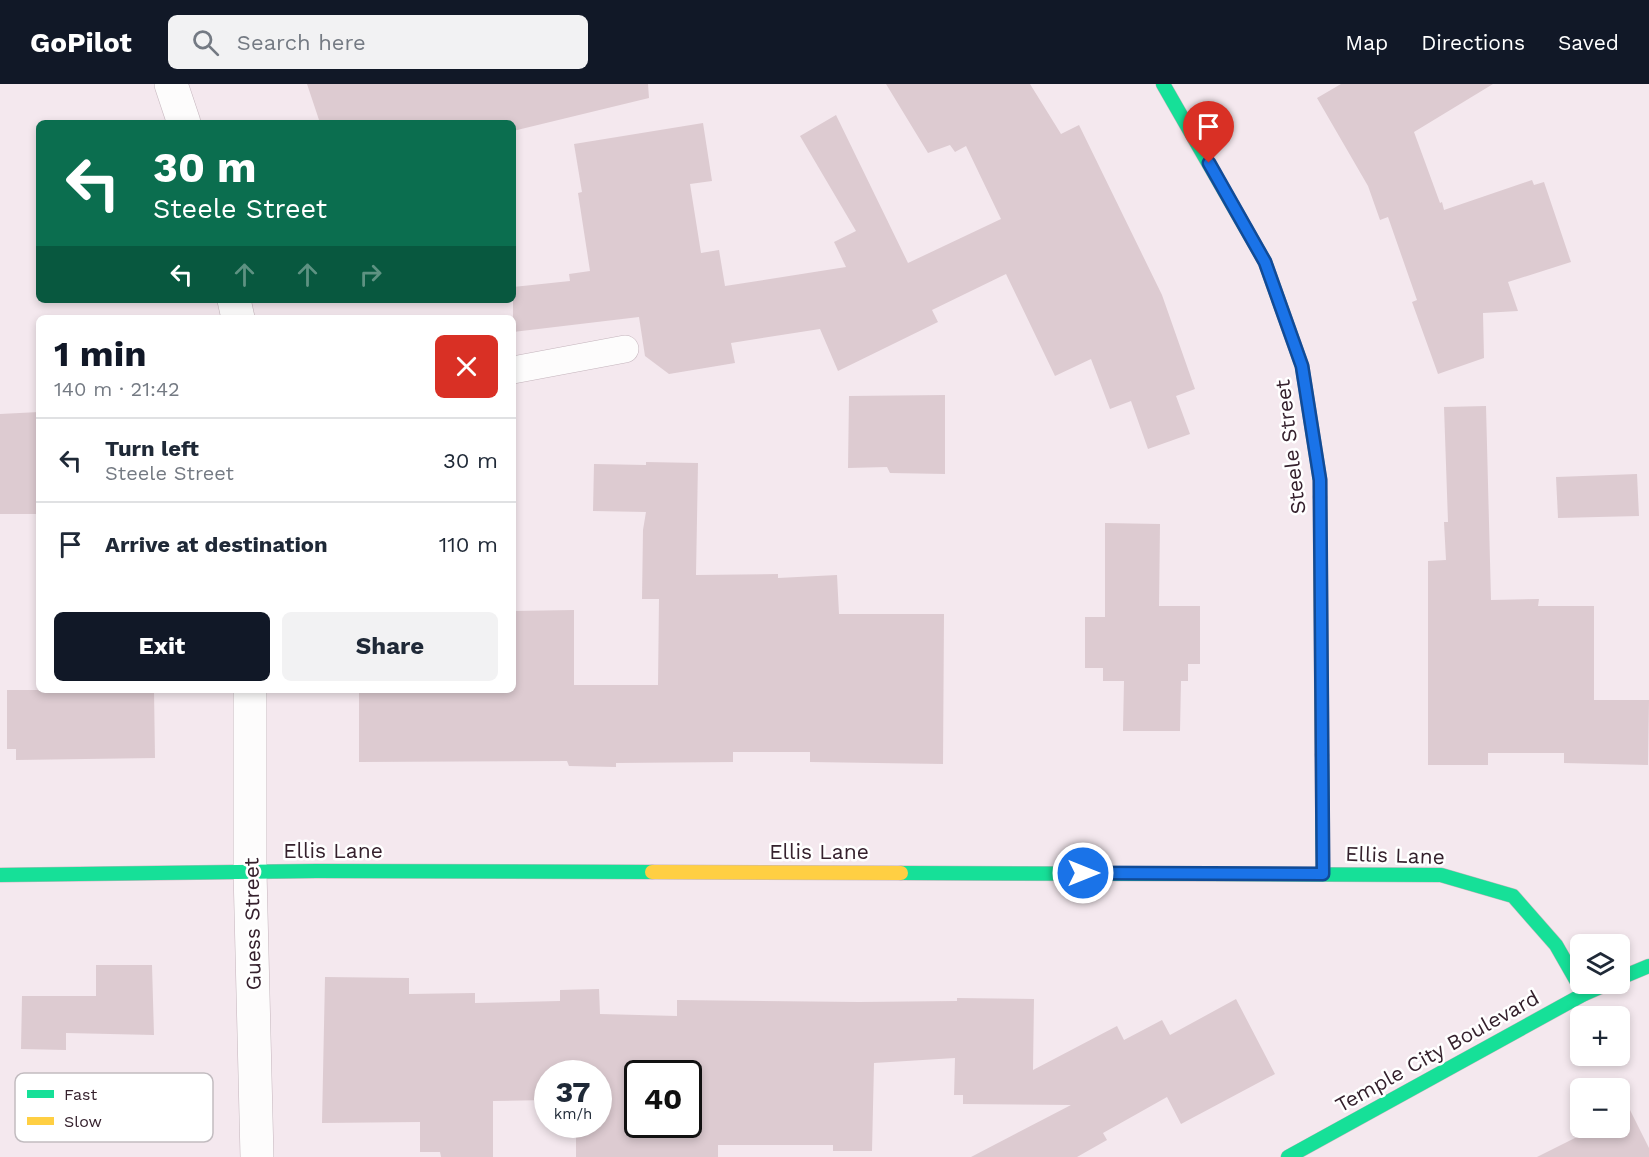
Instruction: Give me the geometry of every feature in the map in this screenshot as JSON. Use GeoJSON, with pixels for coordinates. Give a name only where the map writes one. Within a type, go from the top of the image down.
{"type":"FeatureCollection","features":[{"type":"Feature","properties":{"kind":"street"},"geometry":{"type":"LineString","coordinates":[[171,84],[183,120]]}},
{"type":"Feature","properties":{"kind":"street","name":"Steele Street"},"geometry":{"type":"LineString","coordinates":[[1163,84],[1265,262],[1302,366],[1320,480],[1323,874]]}},
{"type":"Feature","properties":{"kind":"street","name":"Guess Street"},"geometry":{"type":"LineString","coordinates":[[250,693],[250,872],[257,1157]]}},
{"type":"Feature","properties":{"kind":"street","name":"Ellis Lane"},"geometry":{"type":"LineString","coordinates":[[0,875],[250,872],[1441,875],[1514,896],[1556,945],[1570,970]]}},
{"type":"Feature","properties":{"kind":"street"},"geometry":{"type":"LineString","coordinates":[[1630,974],[1649,966]]}},
{"type":"Feature","properties":{"kind":"street","name":"Temple City Boulevard"},"geometry":{"type":"LineString","coordinates":[[1288,1157],[1584,994]]}},
{"type":"Feature","properties":{"kind":"lane"},"geometry":{"type":"LineString","coordinates":[[516,369],[625,350]]}},
{"type":"Feature","properties":{"kind":"building"},"geometry":{"type":"Polygon","coordinates":[[[307,84],[648,84],[649,98],[516,130],[516,120],[319,120],[307,84]]]}},
{"type":"Feature","properties":{"kind":"building"},"geometry":{"type":"Polygon","coordinates":[[[886,84],[1030,84],[1061,134],[1079,125],[1162,295],[1195,389],[1176,396],[1190,434],[1148,449],[1131,401],[1110,409],[1091,359],[1055,376],[1006,274],[932,310],[938,322],[838,371],[820,329],[731,343],[735,363],[669,374],[645,356],[639,317],[516,332],[513,303],[516,303],[516,287],[570,281],[569,274],[590,271],[578,193],[582,192],[574,144],[703,123],[712,181],[690,184],[701,253],[719,250],[725,286],[846,267],[834,242],[856,231],[800,136],[836,115],[908,263],[1001,219],[966,146],[955,152],[950,145],[928,153],[886,84]]]}},
{"type":"Feature","properties":{"kind":"building"},"geometry":{"type":"Polygon","coordinates":[[[1341,84],[1493,84],[1414,132],[1440,203],[1442,202],[1444,210],[1532,180],[1534,185],[1544,182],[1571,262],[1508,282],[1518,311],[1483,313],[1484,358],[1438,374],[1412,302],[1417,300],[1388,217],[1380,220],[1368,186],[1317,98],[1341,84]]]}},
{"type":"Feature","properties":{"kind":"building"},"geometry":{"type":"Polygon","coordinates":[[[945,395],[945,474],[890,473],[887,467],[848,468],[849,396],[945,395]]]}},
{"type":"Feature","properties":{"kind":"building"},"geometry":{"type":"Polygon","coordinates":[[[1486,406],[1491,600],[1539,599],[1538,606],[1594,606],[1594,700],[1649,700],[1648,765],[1564,763],[1564,753],[1488,753],[1488,765],[1428,765],[1428,561],[1446,560],[1444,522],[1448,522],[1444,407],[1486,406]]]}},
{"type":"Feature","properties":{"kind":"building"},"geometry":{"type":"Polygon","coordinates":[[[36,412],[36,514],[0,514],[0,414],[36,412]]]}},
{"type":"Feature","properties":{"kind":"building"},"geometry":{"type":"Polygon","coordinates":[[[646,462],[698,463],[696,575],[778,574],[778,578],[837,575],[839,614],[944,614],[943,764],[810,762],[810,752],[733,752],[733,762],[616,763],[616,767],[569,766],[567,761],[359,762],[359,693],[516,693],[516,611],[574,610],[574,685],[658,685],[659,599],[642,599],[643,530],[646,512],[593,511],[594,464],[646,465],[646,462]]]}},
{"type":"Feature","properties":{"kind":"building"},"geometry":{"type":"Polygon","coordinates":[[[1637,474],[1639,516],[1558,518],[1556,477],[1637,474]]]}},
{"type":"Feature","properties":{"kind":"building"},"geometry":{"type":"Polygon","coordinates":[[[1105,523],[1160,524],[1159,606],[1200,606],[1200,664],[1188,664],[1188,681],[1181,681],[1180,731],[1123,731],[1124,681],[1103,681],[1103,668],[1085,668],[1085,617],[1105,617],[1105,523]]]}},
{"type":"Feature","properties":{"kind":"building"},"geometry":{"type":"Polygon","coordinates":[[[7,690],[36,690],[36,693],[154,693],[155,758],[16,760],[16,749],[7,749],[7,690]]]}},
{"type":"Feature","properties":{"kind":"building"},"geometry":{"type":"Polygon","coordinates":[[[96,965],[152,965],[154,1035],[66,1033],[66,1050],[21,1049],[22,996],[96,996],[96,965]]]}},
{"type":"Feature","properties":{"kind":"building"},"geometry":{"type":"Polygon","coordinates":[[[325,977],[409,978],[409,994],[475,993],[475,1003],[560,1001],[560,990],[599,989],[600,1014],[677,1016],[677,1000],[859,1002],[957,1001],[957,998],[1034,999],[1033,1070],[1117,1026],[1124,1040],[1162,1020],[1170,1035],[1236,999],[1275,1074],[1181,1124],[1167,1097],[1103,1133],[1107,1140],[1077,1157],[971,1157],[1071,1105],[963,1104],[963,1095],[954,1095],[955,1058],[874,1063],[872,1151],[833,1151],[833,1145],[718,1145],[718,1157],[576,1157],[576,1138],[612,1138],[612,1060],[534,1060],[534,1100],[493,1101],[493,1157],[441,1157],[440,1152],[420,1152],[420,1122],[322,1123],[325,977]]]}},
{"type":"Feature","properties":{"kind":"building"},"geometry":{"type":"Polygon","coordinates":[[[1630,1110],[1649,1148],[1649,1157],[1537,1157],[1575,1138],[1630,1138],[1630,1110]]]}},
{"type":"Feature","properties":{"kind":"traffic: fast"},"geometry":{"type":"LineString","coordinates":[[1163,84],[1265,262],[1302,366],[1320,480],[1320,497]]}},
{"type":"Feature","properties":{"kind":"traffic: fast"},"geometry":{"type":"LineString","coordinates":[[1322,755],[1323,874]]}},
{"type":"Feature","properties":{"kind":"traffic: fast"},"geometry":{"type":"LineString","coordinates":[[0,875],[316,871],[652,872]]}},
{"type":"Feature","properties":{"kind":"traffic: fast"},"geometry":{"type":"LineString","coordinates":[[901,873],[1441,875],[1513,896],[1556,945],[1570,970]]}},
{"type":"Feature","properties":{"kind":"traffic: fast"},"geometry":{"type":"LineString","coordinates":[[1630,974],[1649,966]]}},
{"type":"Feature","properties":{"kind":"traffic: fast"},"geometry":{"type":"LineString","coordinates":[[1288,1157],[1584,994]]}},
{"type":"Feature","properties":{"kind":"traffic: slow"},"geometry":{"type":"LineString","coordinates":[[1320,497],[1322,755]]}},
{"type":"Feature","properties":{"kind":"traffic: slow"},"geometry":{"type":"LineString","coordinates":[[652,872],[901,873]]}},
{"type":"Feature","properties":{"kind":"route"},"geometry":{"type":"LineString","coordinates":[[1083,873],[1323,874],[1320,480],[1302,366],[1265,262],[1209,163]]}}]}
